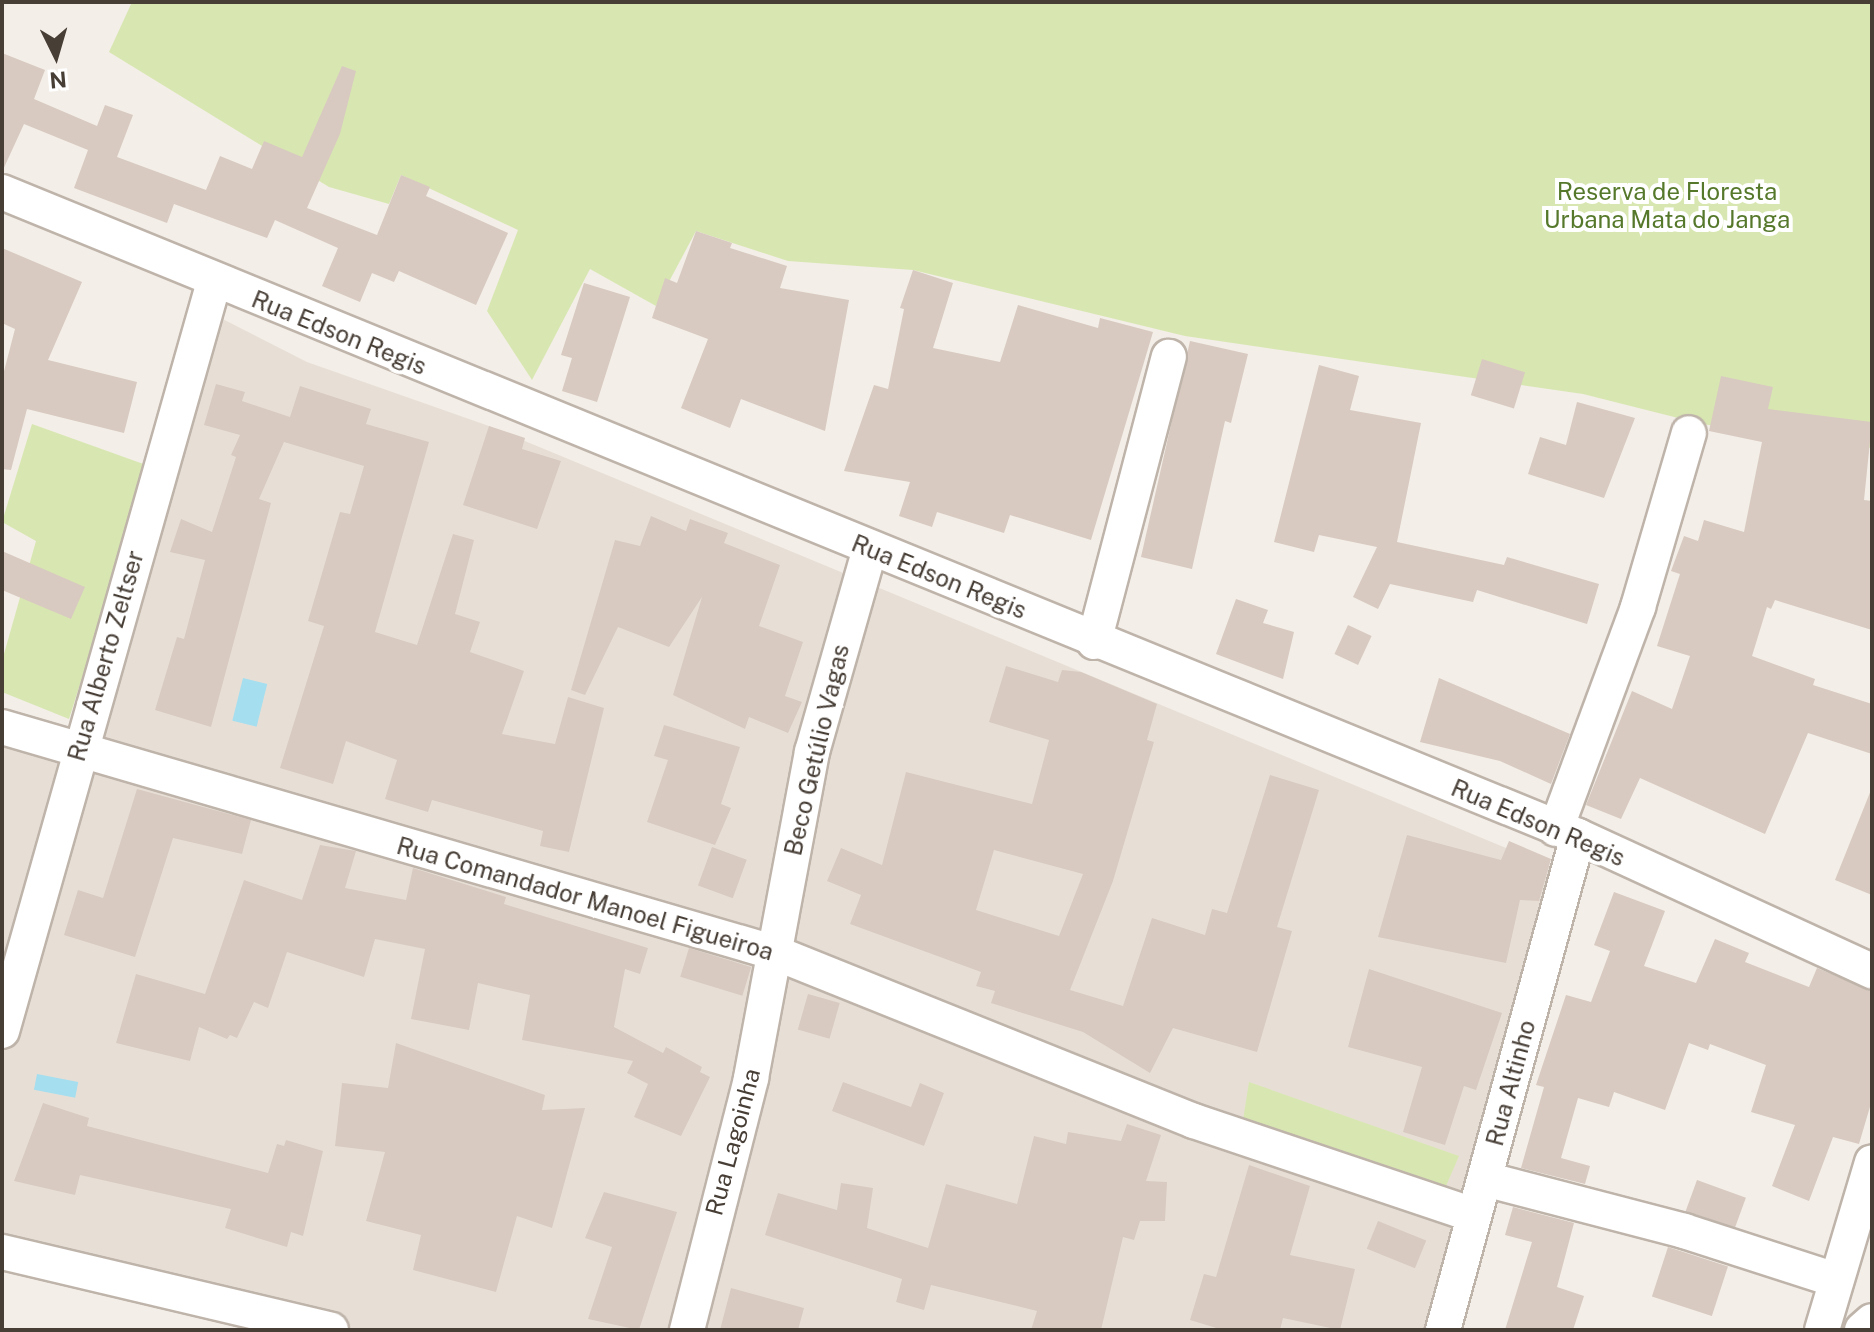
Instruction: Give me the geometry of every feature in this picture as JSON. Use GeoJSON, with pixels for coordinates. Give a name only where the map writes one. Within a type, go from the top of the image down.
{"type":"FeatureCollection","features":[{"type":"Feature","properties":{"kind":"street","name":"Rua Edson Regis"},"geometry":{"type":"LineString","coordinates":[[2,192],[214,282],[1567,833],[1872,971]]}},
{"type":"Feature","properties":{"kind":"street","name":"Rua Alberto Zeltser"},"geometry":{"type":"LineString","coordinates":[[2,1031],[214,282]]}},
{"type":"Feature","properties":{"kind":"street"},"geometry":{"type":"LineString","coordinates":[[1094,642],[1169,357]]}},
{"type":"Feature","properties":{"kind":"street","name":"Rua Altinho"},"geometry":{"type":"LineString","coordinates":[[1443,1330],[1485,1179],[1567,833],[1689,433]]}},
{"type":"Feature","properties":{"kind":"street","name":"Beco Getúlio Vagas"},"geometry":{"type":"LineString","coordinates":[[776,953],[812,752],[870,549]]}},
{"type":"Feature","properties":{"kind":"street","name":"Rua Comandador Manoel Figueiroa"},"geometry":{"type":"LineString","coordinates":[[2,727],[80,752],[605,899],[776,953],[1194,1121],[1473,1215]]}},
{"type":"Feature","properties":{"kind":"street","name":"Rua Lagoinha"},"geometry":{"type":"LineString","coordinates":[[687,1330],[751,1078],[776,953]]}},
{"type":"Feature","properties":{"kind":"street"},"geometry":{"type":"LineString","coordinates":[[1822,1330],[1872,1162]]}},
{"type":"Feature","properties":{"kind":"street"},"geometry":{"type":"LineString","coordinates":[[1485,1179],[1684,1231],[1836,1280]]}},
{"type":"Feature","properties":{"kind":"street"},"geometry":{"type":"LineString","coordinates":[[2,1252],[312,1328]]}},
{"type":"Feature","properties":{"kind":"street"},"geometry":{"type":"LineString","coordinates":[[1862,1330],[1872,1321]]}},
{"type":"Feature","properties":{"kind":"shaded area"},"geometry":{"type":"Polygon","coordinates":[[[205,310],[307,362],[489,426],[1559,870],[1431,1330],[267,1330],[2,1267],[2,742],[74,761],[205,310]]]}},
{"type":"Feature","properties":{"kind":"green space","name":"Reserva de Floresta Urbana Mata do Janga"},"geometry":{"type":"Polygon","coordinates":[[[132,2],[1872,2],[1872,448],[1702,424],[1583,394],[1185,336],[913,270],[788,261],[696,231],[656,306],[590,269],[532,380],[487,311],[518,230],[401,175],[389,204],[329,187],[109,52],[132,2]]]}},
{"type":"Feature","properties":{"kind":"green space"},"geometry":{"type":"Polygon","coordinates":[[[32,424],[149,466],[69,719],[2,692],[2,661],[36,541],[2,522],[32,424]]]}},
{"type":"Feature","properties":{"kind":"green space"},"geometry":{"type":"Polygon","coordinates":[[[1249,1082],[1459,1156],[1446,1186],[1243,1120],[1249,1082]]]}},
{"type":"Feature","properties":{"kind":"water"},"geometry":{"type":"Polygon","coordinates":[[[243,678],[267,684],[257,727],[232,721],[243,678]]]}},
{"type":"Feature","properties":{"kind":"water"},"geometry":{"type":"Polygon","coordinates":[[[37,1074],[78,1082],[75,1098],[34,1090],[37,1074]]]}},
{"type":"Feature","properties":{"kind":"building"},"geometry":{"type":"Polygon","coordinates":[[[2,53],[45,70],[34,99],[97,126],[105,105],[133,115],[117,157],[206,190],[220,156],[252,169],[264,141],[302,157],[342,66],[356,71],[340,134],[307,208],[377,235],[401,175],[430,187],[426,196],[508,233],[476,305],[399,271],[394,282],[372,273],[360,302],[322,286],[338,248],[275,220],[267,238],[174,204],[167,223],[74,188],[88,150],[24,124],[2,172],[2,53]]]}},
{"type":"Feature","properties":{"kind":"building"},"geometry":{"type":"Polygon","coordinates":[[[696,231],[732,243],[730,248],[787,266],[780,288],[849,300],[825,431],[741,399],[730,428],[681,408],[708,339],[652,318],[665,278],[677,283],[696,231]]]}},
{"type":"Feature","properties":{"kind":"building"},"geometry":{"type":"Polygon","coordinates":[[[2,248],[82,282],[48,360],[137,382],[124,433],[27,409],[11,470],[2,469],[2,379],[15,329],[2,323],[2,248]]]}},
{"type":"Feature","properties":{"kind":"building"},"geometry":{"type":"Polygon","coordinates":[[[913,270],[953,283],[933,348],[1000,362],[1018,305],[1098,328],[1100,318],[1153,332],[1091,540],[1010,515],[1004,533],[937,512],[932,527],[899,516],[910,482],[844,471],[874,385],[888,389],[904,309],[900,308],[913,270]]]}},
{"type":"Feature","properties":{"kind":"building"},"geometry":{"type":"Polygon","coordinates":[[[584,283],[630,297],[597,402],[562,391],[572,358],[561,355],[584,283]]]}},
{"type":"Feature","properties":{"kind":"building"},"geometry":{"type":"Polygon","coordinates":[[[1190,341],[1248,354],[1231,423],[1225,421],[1192,569],[1141,557],[1190,341]]]}},
{"type":"Feature","properties":{"kind":"building"},"geometry":{"type":"Polygon","coordinates":[[[1482,359],[1525,372],[1514,408],[1471,395],[1482,359]]]}},
{"type":"Feature","properties":{"kind":"building"},"geometry":{"type":"Polygon","coordinates":[[[1319,365],[1359,376],[1350,410],[1421,423],[1397,542],[1504,565],[1507,557],[1599,584],[1587,624],[1477,590],[1473,602],[1390,584],[1378,609],[1353,597],[1377,547],[1319,535],[1314,552],[1274,542],[1319,365]]]}},
{"type":"Feature","properties":{"kind":"building"},"geometry":{"type":"Polygon","coordinates":[[[1721,376],[1773,387],[1768,409],[1872,422],[1864,500],[1872,501],[1872,630],[1775,600],[1771,609],[1767,607],[1752,656],[1815,679],[1813,685],[1872,704],[1872,754],[1808,733],[1765,834],[1640,778],[1621,819],[1586,805],[1632,691],[1672,709],[1690,656],[1657,646],[1680,574],[1671,571],[1684,536],[1698,541],[1704,520],[1744,532],[1762,442],[1709,431],[1721,376]]]}},
{"type":"Feature","properties":{"kind":"building"},"geometry":{"type":"Polygon","coordinates":[[[216,384],[245,392],[242,401],[290,417],[300,386],[371,409],[366,424],[429,442],[375,632],[417,645],[453,534],[474,540],[455,614],[480,622],[470,652],[524,671],[502,734],[555,744],[568,697],[604,708],[569,852],[540,846],[543,831],[432,800],[428,812],[385,799],[397,760],[346,741],[333,784],[280,768],[324,626],[308,621],[340,512],[350,514],[364,466],[284,442],[259,499],[271,503],[211,727],[155,710],[177,637],[184,639],[205,560],[170,552],[181,519],[212,532],[236,457],[231,455],[240,435],[204,425],[216,384]]]}},
{"type":"Feature","properties":{"kind":"building"},"geometry":{"type":"Polygon","coordinates":[[[1577,402],[1635,418],[1604,498],[1528,474],[1540,437],[1566,445],[1577,402]]]}},
{"type":"Feature","properties":{"kind":"building"},"geometry":{"type":"Polygon","coordinates":[[[489,426],[525,438],[522,449],[561,461],[537,529],[463,505],[489,426]]]}},
{"type":"Feature","properties":{"kind":"building"},"geometry":{"type":"Polygon","coordinates":[[[651,516],[686,531],[690,519],[728,533],[724,543],[780,565],[759,626],[803,642],[785,696],[802,702],[788,733],[749,717],[745,729],[673,695],[702,597],[669,647],[618,627],[585,695],[571,690],[615,540],[640,546],[651,516]]]}},
{"type":"Feature","properties":{"kind":"building"},"geometry":{"type":"Polygon","coordinates":[[[2,551],[85,587],[71,619],[2,590],[2,551]]]}},
{"type":"Feature","properties":{"kind":"building"},"geometry":{"type":"Polygon","coordinates":[[[1236,599],[1268,610],[1263,623],[1294,632],[1283,679],[1216,654],[1236,599]]]}},
{"type":"Feature","properties":{"kind":"building"},"geometry":{"type":"Polygon","coordinates":[[[1348,625],[1372,636],[1358,665],[1334,654],[1348,625]]]}},
{"type":"Feature","properties":{"kind":"building"},"geometry":{"type":"Polygon","coordinates":[[[1006,666],[1058,682],[1062,670],[1081,672],[1157,704],[1147,740],[1154,742],[1113,881],[1070,990],[1123,1006],[1152,918],[1205,935],[1212,909],[1227,913],[1270,775],[1319,790],[1277,927],[1292,931],[1257,1052],[1173,1028],[1150,1073],[1083,1032],[991,1003],[995,991],[976,986],[981,972],[850,924],[861,895],[827,881],[841,848],[882,865],[906,772],[1032,804],[1049,740],[989,722],[1006,666]],[[994,850],[976,910],[1059,936],[1083,874],[994,850]]]}},
{"type":"Feature","properties":{"kind":"building"},"geometry":{"type":"Polygon","coordinates":[[[1439,678],[1570,734],[1551,784],[1500,761],[1420,742],[1439,678]]]}},
{"type":"Feature","properties":{"kind":"building"},"geometry":{"type":"Polygon","coordinates":[[[664,725],[740,747],[721,804],[731,808],[715,845],[647,822],[668,760],[654,756],[664,725]]]}},
{"type":"Feature","properties":{"kind":"building"},"geometry":{"type":"Polygon","coordinates":[[[137,789],[251,820],[242,854],[173,838],[135,957],[64,935],[78,890],[103,898],[137,789]]]}},
{"type":"Feature","properties":{"kind":"building"},"geometry":{"type":"Polygon","coordinates":[[[1872,791],[1872,895],[1835,880],[1872,791]]]}},
{"type":"Feature","properties":{"kind":"building"},"geometry":{"type":"Polygon","coordinates":[[[1407,835],[1501,860],[1509,841],[1551,859],[1539,901],[1520,900],[1506,963],[1378,937],[1407,835]]]}},
{"type":"Feature","properties":{"kind":"building"},"geometry":{"type":"Polygon","coordinates":[[[320,845],[356,851],[345,888],[406,900],[413,868],[506,897],[504,904],[648,948],[640,974],[625,969],[614,1027],[663,1053],[666,1047],[702,1067],[700,1072],[710,1077],[681,1136],[634,1117],[648,1084],[627,1073],[633,1061],[522,1040],[530,995],[478,983],[469,1030],[411,1019],[425,949],[375,939],[364,977],[287,952],[268,1008],[254,1002],[237,1038],[230,1035],[227,1039],[199,1027],[190,1061],[116,1043],[136,974],[205,994],[244,880],[302,900],[320,845]]]}},
{"type":"Feature","properties":{"kind":"building"},"geometry":{"type":"Polygon","coordinates":[[[712,847],[747,860],[733,898],[698,886],[712,847]]]}},
{"type":"Feature","properties":{"kind":"building"},"geometry":{"type":"Polygon","coordinates":[[[1614,892],[1665,911],[1644,966],[1696,983],[1715,939],[1749,953],[1745,962],[1809,987],[1817,968],[1872,991],[1872,1100],[1859,1144],[1833,1137],[1809,1201],[1772,1186],[1795,1125],[1751,1112],[1766,1065],[1710,1044],[1708,1050],[1689,1043],[1665,1110],[1614,1092],[1609,1107],[1578,1098],[1561,1158],[1590,1166],[1585,1184],[1521,1168],[1544,1087],[1536,1085],[1566,995],[1591,1002],[1610,951],[1594,945],[1614,892]]]}},
{"type":"Feature","properties":{"kind":"building"},"geometry":{"type":"Polygon","coordinates":[[[689,948],[751,967],[742,996],[680,977],[689,948]]]}},
{"type":"Feature","properties":{"kind":"building"},"geometry":{"type":"Polygon","coordinates":[[[1369,969],[1502,1013],[1476,1090],[1464,1086],[1445,1145],[1403,1132],[1422,1067],[1348,1047],[1369,969]]]}},
{"type":"Feature","properties":{"kind":"building"},"geometry":{"type":"Polygon","coordinates":[[[808,994],[840,1003],[830,1039],[798,1030],[808,994]]]}},
{"type":"Feature","properties":{"kind":"building"},"geometry":{"type":"Polygon","coordinates":[[[396,1043],[545,1095],[542,1110],[585,1108],[552,1228],[517,1216],[496,1292],[413,1270],[421,1235],[366,1221],[385,1152],[335,1146],[342,1083],[388,1088],[396,1043]]]}},
{"type":"Feature","properties":{"kind":"building"},"geometry":{"type":"Polygon","coordinates":[[[843,1082],[911,1107],[920,1083],[944,1093],[924,1146],[832,1111],[843,1082]]]}},
{"type":"Feature","properties":{"kind":"building"},"geometry":{"type":"Polygon","coordinates":[[[43,1103],[89,1118],[87,1126],[268,1173],[277,1144],[284,1146],[286,1140],[323,1151],[303,1236],[291,1232],[287,1247],[225,1228],[231,1209],[80,1175],[75,1195],[14,1181],[43,1103]]]}},
{"type":"Feature","properties":{"kind":"building"},"geometry":{"type":"Polygon","coordinates":[[[1127,1124],[1161,1135],[1146,1181],[1167,1182],[1165,1221],[1140,1221],[1134,1240],[1123,1237],[1101,1330],[1031,1330],[1037,1311],[931,1285],[924,1310],[896,1302],[902,1279],[765,1235],[778,1193],[837,1210],[841,1183],[873,1188],[867,1228],[928,1248],[946,1184],[1017,1204],[1034,1136],[1066,1144],[1068,1132],[1121,1141],[1127,1124]]]}},
{"type":"Feature","properties":{"kind":"building"},"geometry":{"type":"Polygon","coordinates":[[[1249,1165],[1310,1186],[1290,1255],[1355,1269],[1340,1330],[1283,1318],[1280,1330],[1223,1330],[1190,1320],[1204,1274],[1216,1277],[1249,1165]]]}},
{"type":"Feature","properties":{"kind":"building"},"geometry":{"type":"Polygon","coordinates":[[[1697,1180],[1746,1198],[1735,1229],[1686,1211],[1697,1180]]]}},
{"type":"Feature","properties":{"kind":"building"},"geometry":{"type":"Polygon","coordinates":[[[604,1192],[677,1212],[639,1330],[588,1319],[612,1247],[585,1238],[604,1192]]]}},
{"type":"Feature","properties":{"kind":"building"},"geometry":{"type":"Polygon","coordinates":[[[1513,1207],[1574,1223],[1557,1287],[1584,1296],[1573,1330],[1505,1330],[1532,1242],[1505,1235],[1513,1207]]]}},
{"type":"Feature","properties":{"kind":"building"},"geometry":{"type":"Polygon","coordinates":[[[1378,1221],[1426,1240],[1415,1268],[1367,1249],[1378,1221]]]}},
{"type":"Feature","properties":{"kind":"building"},"geometry":{"type":"Polygon","coordinates":[[[1668,1247],[1728,1266],[1712,1316],[1652,1296],[1668,1247]]]}},
{"type":"Feature","properties":{"kind":"building"},"geometry":{"type":"Polygon","coordinates":[[[731,1288],[804,1308],[798,1330],[720,1330],[731,1288]]]}}]}
